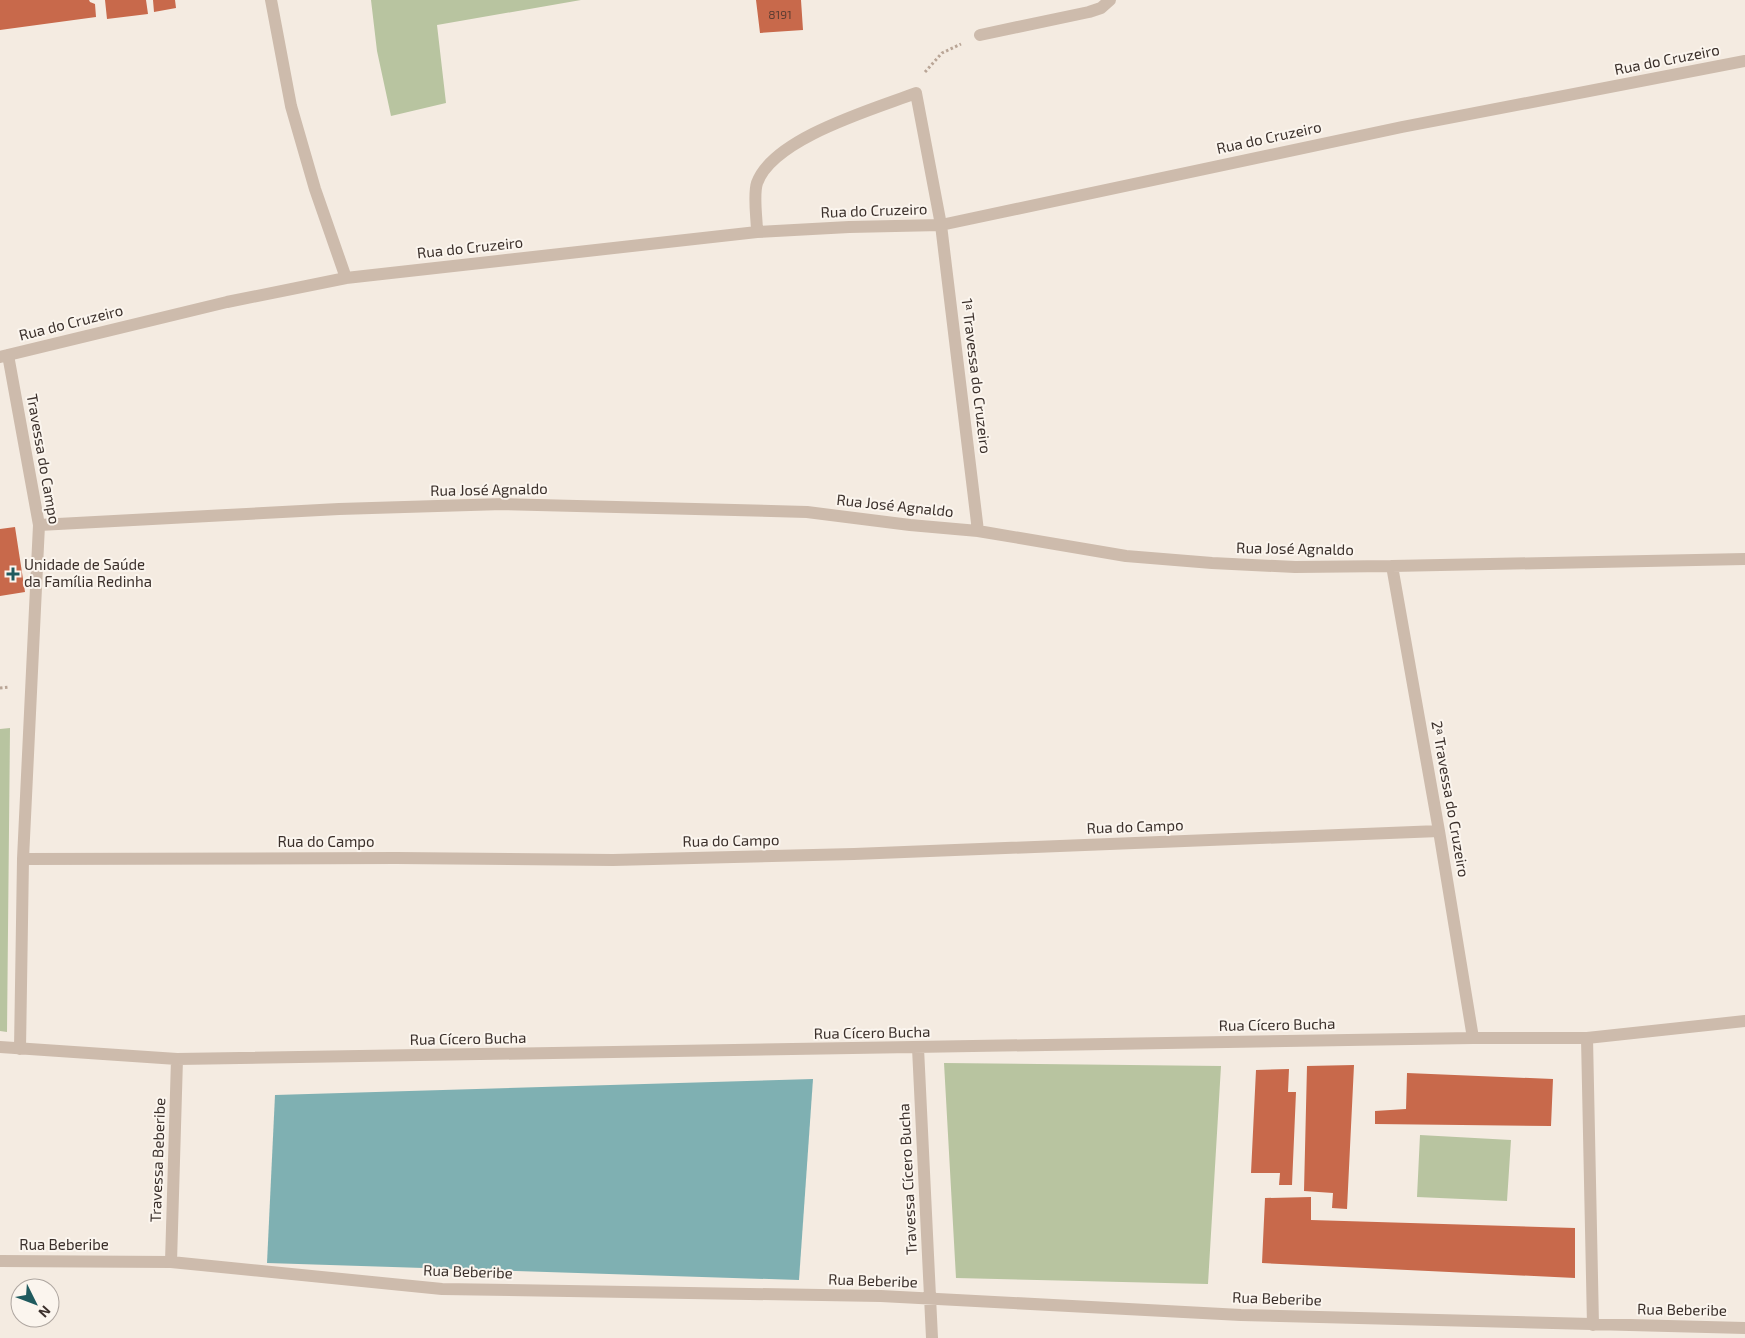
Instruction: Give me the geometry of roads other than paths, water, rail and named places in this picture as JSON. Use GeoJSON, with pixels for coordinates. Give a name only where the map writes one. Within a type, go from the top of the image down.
{"type":"FeatureCollection","features":[{"type":"Feature","properties":{"kind":"street"},"geometry":{"type":"LineString","coordinates":[[271,0],[291,106],[315,189],[346,278]]}},
{"type":"Feature","properties":{"kind":"street"},"geometry":{"type":"LineString","coordinates":[[980,35],[1089,12],[1101,8],[1110,0]]}},
{"type":"Feature","properties":{"kind":"street","name":"Rua do Cruzeiro"},"geometry":{"type":"LineString","coordinates":[[4,356],[227,302],[346,278],[757,232],[941,225],[1402,127],[1745,62]]}},
{"type":"Feature","properties":{"kind":"street","name":"1ᵃ Travessa do Cruzeiro"},"geometry":{"type":"LineString","coordinates":[[757,232],[756,186],[761,174],[770,162],[788,148],[830,126],[916,93],[941,225],[978,531]]}},
{"type":"Feature","properties":{"kind":"street","name":"Travessa do Campo"},"geometry":{"type":"LineString","coordinates":[[4,356],[39,525],[23,859],[20,1049]]}},
{"type":"Feature","properties":{"kind":"street","name":"Rua José Agnaldo"},"geometry":{"type":"LineString","coordinates":[[39,525],[270,512],[504,504],[807,512],[910,525],[978,531],[1126,556],[1295,567],[1745,559]]}},
{"type":"Feature","properties":{"kind":"street","name":"2ᵃ Travessa do Cruzeiro"},"geometry":{"type":"LineString","coordinates":[[1392,566],[1439,831],[1473,1038]]}},
{"type":"Feature","properties":{"kind":"street","name":"Rua do Campo"},"geometry":{"type":"LineString","coordinates":[[23,859],[406,858],[612,860],[854,854],[1439,831]]}},
{"type":"Feature","properties":{"kind":"street","name":"Rua Cícero Bucha"},"geometry":{"type":"LineString","coordinates":[[0,1047],[177,1059],[918,1048],[1473,1038],[1587,1038],[1745,1021]]}},
{"type":"Feature","properties":{"kind":"street"},"geometry":{"type":"LineString","coordinates":[[1587,1038],[1593,1325]]}},
{"type":"Feature","properties":{"kind":"street","name":"Travessa Cícero Bucha"},"geometry":{"type":"LineString","coordinates":[[918,1048],[932,1338]]}},
{"type":"Feature","properties":{"kind":"street","name":"Travessa Beberibe"},"geometry":{"type":"LineString","coordinates":[[171,1262],[177,1059]]}},
{"type":"Feature","properties":{"kind":"street","name":"Rua Beberibe"},"geometry":{"type":"LineString","coordinates":[[0,1261],[171,1262],[442,1289],[881,1296],[1241,1315],[1745,1328]]}},
{"type":"Feature","properties":{"kind":"water"},"geometry":{"type":"Polygon","coordinates":[[[813,1079],[799,1280],[267,1263],[275,1095],[813,1079]]]}},
{"type":"Feature","properties":{"kind":"place","name":"Unidade de Saúde da Família Redinha"},"geometry":{"type":"Point","coordinates":[13,574]}}]}
